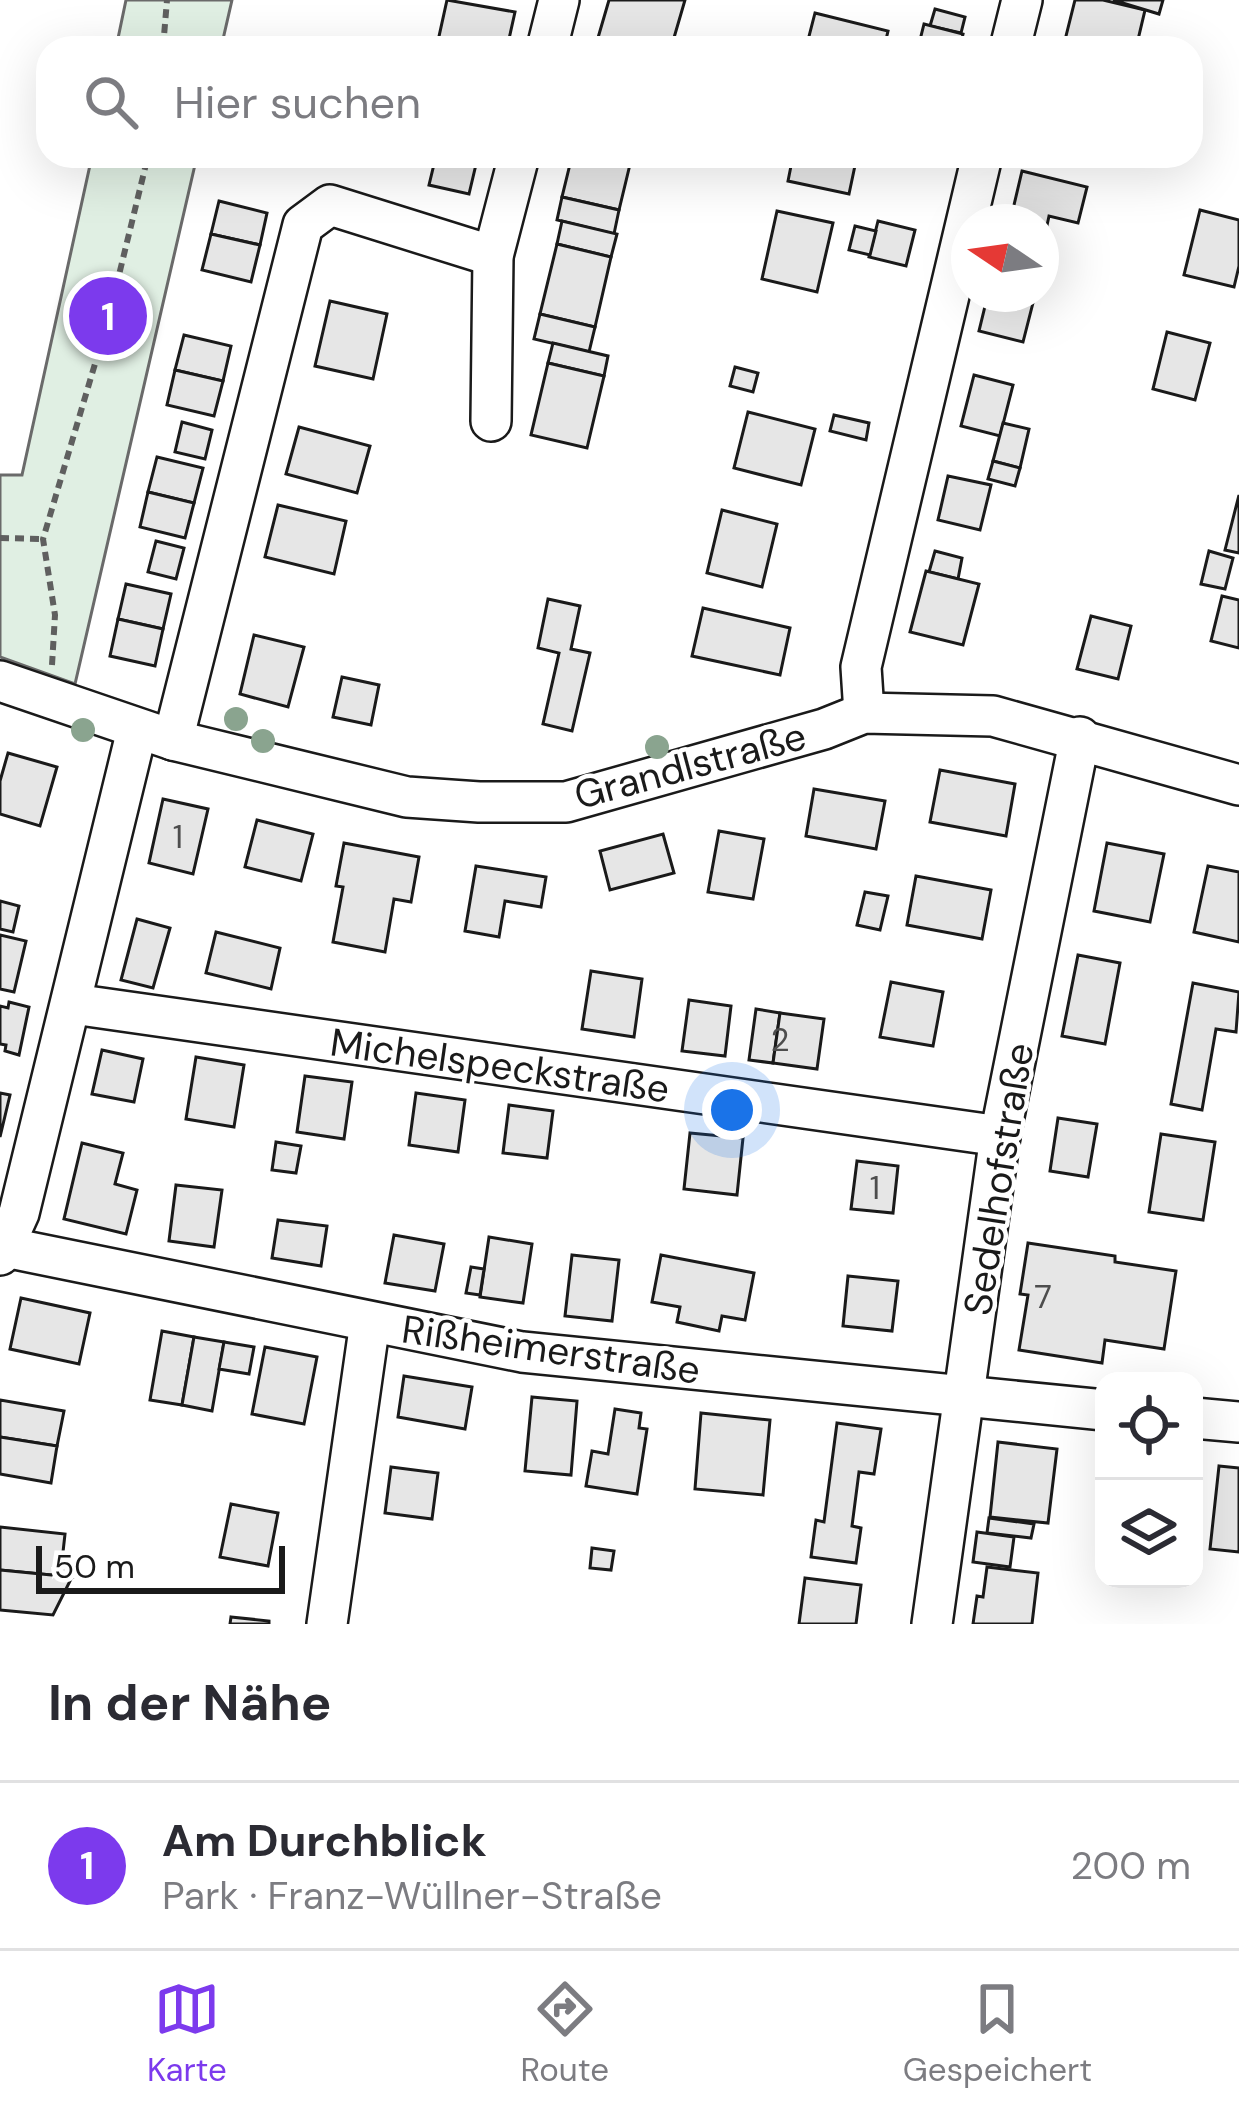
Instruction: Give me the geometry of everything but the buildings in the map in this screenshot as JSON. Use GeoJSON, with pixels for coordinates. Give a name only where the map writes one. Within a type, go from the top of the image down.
{"type":"FeatureCollection","features":[{"type":"Feature","properties":{"kind":"street"},"geometry":{"type":"LineString","coordinates":[[550,36],[559,0]]}},
{"type":"Feature","properties":{"kind":"street"},"geometry":{"type":"LineString","coordinates":[[1013,36],[1022,0]]}},
{"type":"Feature","properties":{"kind":"street"},"geometry":{"type":"LineString","coordinates":[[490,422],[493,256],[516,168]]}},
{"type":"Feature","properties":{"kind":"street"},"geometry":{"type":"LineString","coordinates":[[864,712],[860,668],[979,168]]}},
{"type":"Feature","properties":{"kind":"street"},"geometry":{"type":"LineString","coordinates":[[2,1251],[19,1213],[73,1004],[303,225],[330,206],[493,256]]}},
{"type":"Feature","properties":{"kind":"street","name":"Grandlstraße"},"geometry":{"type":"LineString","coordinates":[[0,681],[155,735],[407,796],[478,802],[566,802],[804,734],[864,712],[993,716],[1239,785]]}},
{"type":"Feature","properties":{"kind":"street","name":"Sedelhofstraße"},"geometry":{"type":"LineString","coordinates":[[932,1624],[1000,1136],[1080,737]]}},
{"type":"Feature","properties":{"kind":"street","name":"Michelspeckstraße"},"geometry":{"type":"LineString","coordinates":[[73,1004],[1000,1136]]}},
{"type":"Feature","properties":{"kind":"street","name":"Rißheimerstraße"},"geometry":{"type":"LineString","coordinates":[[2,1251],[522,1352],[1095,1409]]}},
{"type":"Feature","properties":{"kind":"street"},"geometry":{"type":"LineString","coordinates":[[326,1624],[370,1322]]}},
{"type":"Feature","properties":{"kind":"street"},"geometry":{"type":"LineString","coordinates":[[1203,1419],[1239,1422]]}},
{"type":"Feature","properties":{"kind":"path"},"geometry":{"type":"LineString","coordinates":[[164,36],[167,0]]}},
{"type":"Feature","properties":{"kind":"path"},"geometry":{"type":"LineString","coordinates":[[51,699],[55,615],[43,539],[103,338],[145,168]]}},
{"type":"Feature","properties":{"kind":"path"},"geometry":{"type":"LineString","coordinates":[[0,538],[43,539]]}},
{"type":"Feature","properties":{"kind":"green space"},"geometry":{"type":"Polygon","coordinates":[[[126,0],[232,0],[224,36],[118,36],[126,0]]]}},
{"type":"Feature","properties":{"kind":"green space"},"geometry":{"type":"Polygon","coordinates":[[[89,168],[194,168],[75,684],[0,657],[0,475],[22,475],[89,168]]]}},
{"type":"Feature","properties":{"kind":"place","name":"Am Durchblick"},"geometry":{"type":"Point","coordinates":[108,316]}}]}
